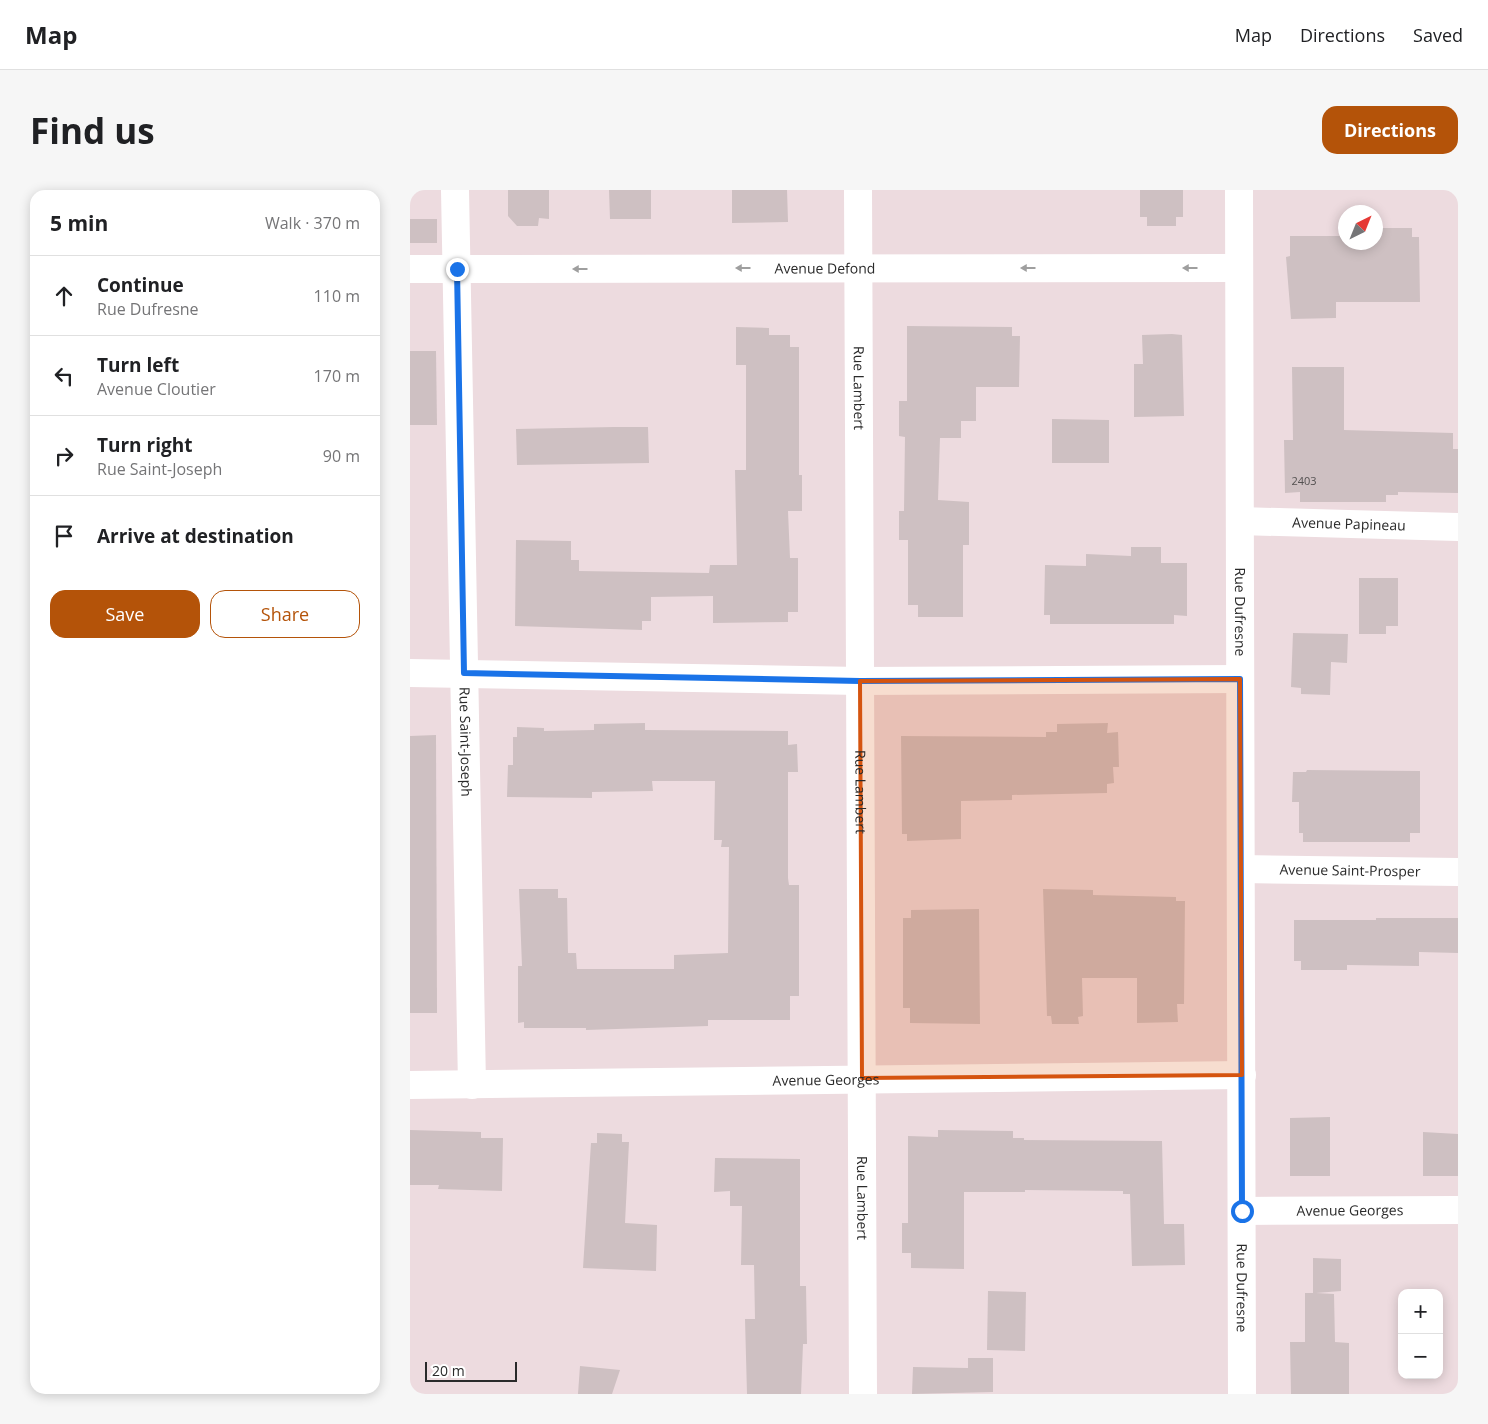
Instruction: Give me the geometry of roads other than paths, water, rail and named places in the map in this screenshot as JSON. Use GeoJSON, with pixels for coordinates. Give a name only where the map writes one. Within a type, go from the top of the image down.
{"type":"FeatureCollection","features":[{"type":"Feature","properties":{"kind":"street","name":"Rue Saint-Joseph"},"geometry":{"type":"LineString","coordinates":[[456,190],[472,1085]]}},
{"type":"Feature","properties":{"kind":"street","name":"Rue Lambert"},"geometry":{"type":"LineString","coordinates":[[858,190],[863,1394]]}},
{"type":"Feature","properties":{"kind":"street","name":"Rue Dufresne"},"geometry":{"type":"LineString","coordinates":[[1239,190],[1242,1394]]}},
{"type":"Feature","properties":{"kind":"street","name":"Avenue Defond"},"geometry":{"type":"LineString","coordinates":[[410,269],[1239,268]]}},
{"type":"Feature","properties":{"kind":"street","name":"Avenue Papineau"},"geometry":{"type":"LineString","coordinates":[[1240,521],[1458,527]]}},
{"type":"Feature","properties":{"kind":"street"},"geometry":{"type":"LineString","coordinates":[[410,673],[860,681],[1240,679]]}},
{"type":"Feature","properties":{"kind":"street","name":"Avenue Saint-Prosper"},"geometry":{"type":"LineString","coordinates":[[1241,869],[1458,872]]}},
{"type":"Feature","properties":{"kind":"street","name":"Avenue Georges"},"geometry":{"type":"LineString","coordinates":[[410,1085],[862,1078],[1242,1075]]}},
{"type":"Feature","properties":{"kind":"street","name":"Avenue Georges"},"geometry":{"type":"LineString","coordinates":[[1242,1211],[1458,1210]]}}]}
